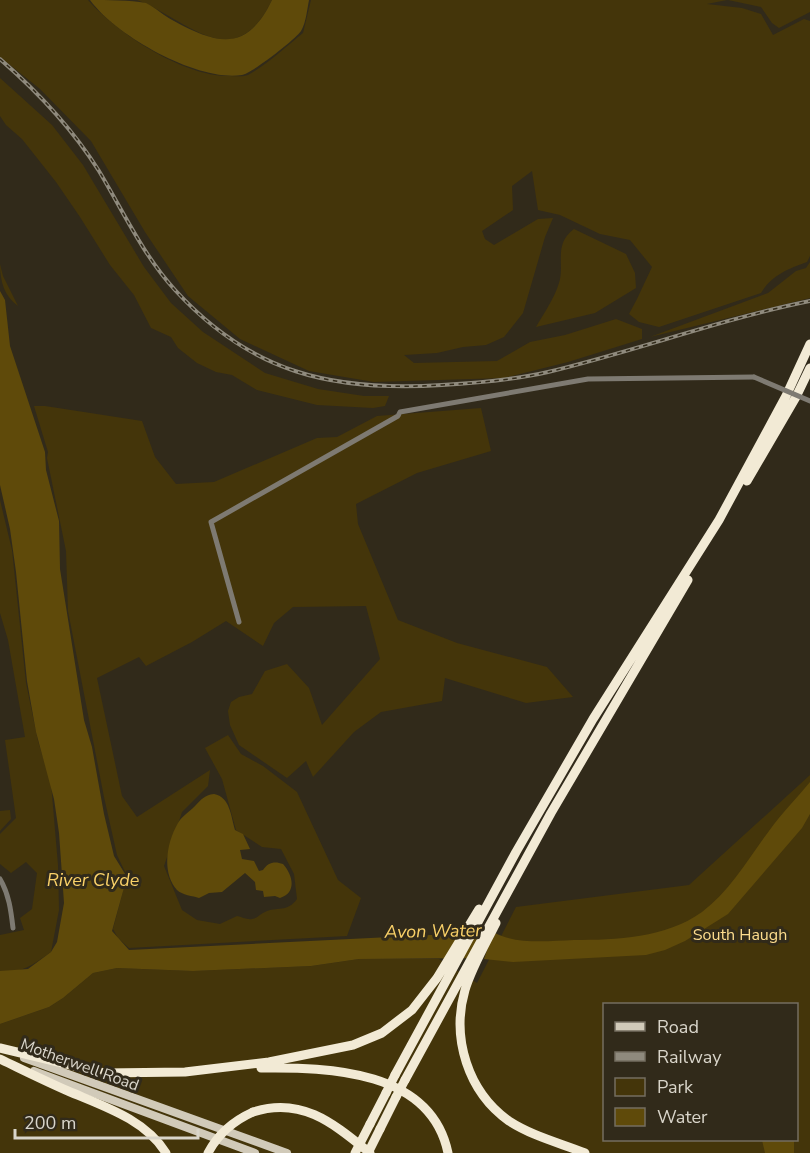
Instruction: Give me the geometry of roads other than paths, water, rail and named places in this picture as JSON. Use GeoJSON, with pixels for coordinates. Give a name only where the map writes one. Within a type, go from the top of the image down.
{"type":"FeatureCollection","features":[{"type":"Feature","properties":{"kind":"highway"},"geometry":{"type":"LineString","coordinates":[[355,1153],[442,978],[474,921],[593,720],[719,520],[786,396],[810,344]]}},
{"type":"Feature","properties":{"kind":"highway"},"geometry":{"type":"LineString","coordinates":[[208,1153],[227,1127],[253,1112],[276,1107],[304,1110],[328,1121],[369,1153],[405,1080],[465,977],[551,813],[796,398],[810,368]]}},
{"type":"Feature","properties":{"kind":"highway"},"geometry":{"type":"LineString","coordinates":[[465,977],[460,1034],[465,1059],[475,1083],[491,1105],[510,1121],[533,1134],[585,1153]]}},
{"type":"Feature","properties":{"kind":"highway"},"geometry":{"type":"LineString","coordinates":[[0,1048],[104,1073],[185,1072],[269,1062],[334,1050],[382,1034],[405,1017],[442,978]]}},
{"type":"Feature","properties":{"kind":"highway"},"geometry":{"type":"LineString","coordinates":[[0,1059],[119,1113],[140,1125],[154,1137],[165,1153]]}},
{"type":"Feature","properties":{"kind":"highway"},"geometry":{"type":"LineString","coordinates":[[202,1069],[296,1068],[358,1075],[383,1081],[404,1091],[428,1110],[437,1124],[448,1153]]}},
{"type":"Feature","properties":{"kind":"highway"},"geometry":{"type":"LineString","coordinates":[[559,1143],[593,1153]]}},
{"type":"Feature","properties":{"kind":"main road","name":"Motherwell Road"},"geometry":{"type":"LineString","coordinates":[[0,1048],[287,1153]]}},
{"type":"Feature","properties":{"kind":"main road","name":"Motherwell Road"},"geometry":{"type":"LineString","coordinates":[[0,1059],[255,1153]]}},
{"type":"Feature","properties":{"kind":"street"},"geometry":{"type":"LineString","coordinates":[[239,622],[211,522],[398,416],[400,412],[588,379],[754,377],[810,401]]}},
{"type":"Feature","properties":{"kind":"street"},"geometry":{"type":"LineString","coordinates":[[0,879],[10,905],[13,928]]}},
{"type":"Feature","properties":{"kind":"water"},"geometry":{"type":"Polygon","coordinates":[[[90,0],[146,3],[170,19],[204,35],[218,39],[230,39],[242,36],[252,29],[272,0],[309,0],[303,28],[291,41],[247,73],[224,75],[181,64],[159,54],[119,28],[90,0]]]}},
{"type":"Feature","properties":{"kind":"water","name":"River Clyde"},"geometry":{"type":"Polygon","coordinates":[[[0,291],[5,300],[10,346],[45,452],[46,470],[59,521],[60,569],[84,720],[92,747],[114,856],[127,877],[112,931],[129,950],[492,932],[483,958],[359,959],[311,966],[193,971],[117,968],[93,973],[49,1007],[0,1024],[0,971],[28,969],[51,952],[57,942],[64,903],[54,799],[36,732],[27,681],[16,572],[10,529],[0,485],[0,291]]]}},
{"type":"Feature","properties":{"kind":"water","name":"Avon Water"},"geometry":{"type":"Polygon","coordinates":[[[810,782],[810,814],[802,828],[728,914],[685,941],[646,955],[513,962],[484,959],[493,932],[522,941],[607,939],[640,936],[688,921],[712,904],[721,894],[810,782]]]}},
{"type":"Feature","properties":{"kind":"water"},"geometry":{"type":"Polygon","coordinates":[[[214,794],[227,803],[235,830],[243,834],[250,849],[240,850],[242,859],[254,861],[259,871],[274,862],[283,864],[286,868],[292,883],[285,896],[264,897],[263,891],[256,890],[255,882],[245,873],[222,892],[209,893],[199,898],[177,890],[172,883],[167,857],[174,831],[182,818],[201,800],[214,794]]]}},
{"type":"Feature","properties":{"kind":"water"},"geometry":{"type":"Polygon","coordinates":[[[762,1141],[794,1141],[794,1153],[765,1153],[762,1141]]]}},
{"type":"Feature","properties":{"kind":"railway"},"geometry":{"type":"LineString","coordinates":[[0,59],[28,84],[66,125],[99,171],[143,248],[175,290],[204,318],[233,341],[264,358],[296,371],[329,380],[365,385],[455,384],[509,379],[581,364],[744,317],[810,301]]}},
{"type":"Feature","properties":{"kind":"park label","name":"South Haugh"},"geometry":{"type":"Point","coordinates":[740,934]}}]}
